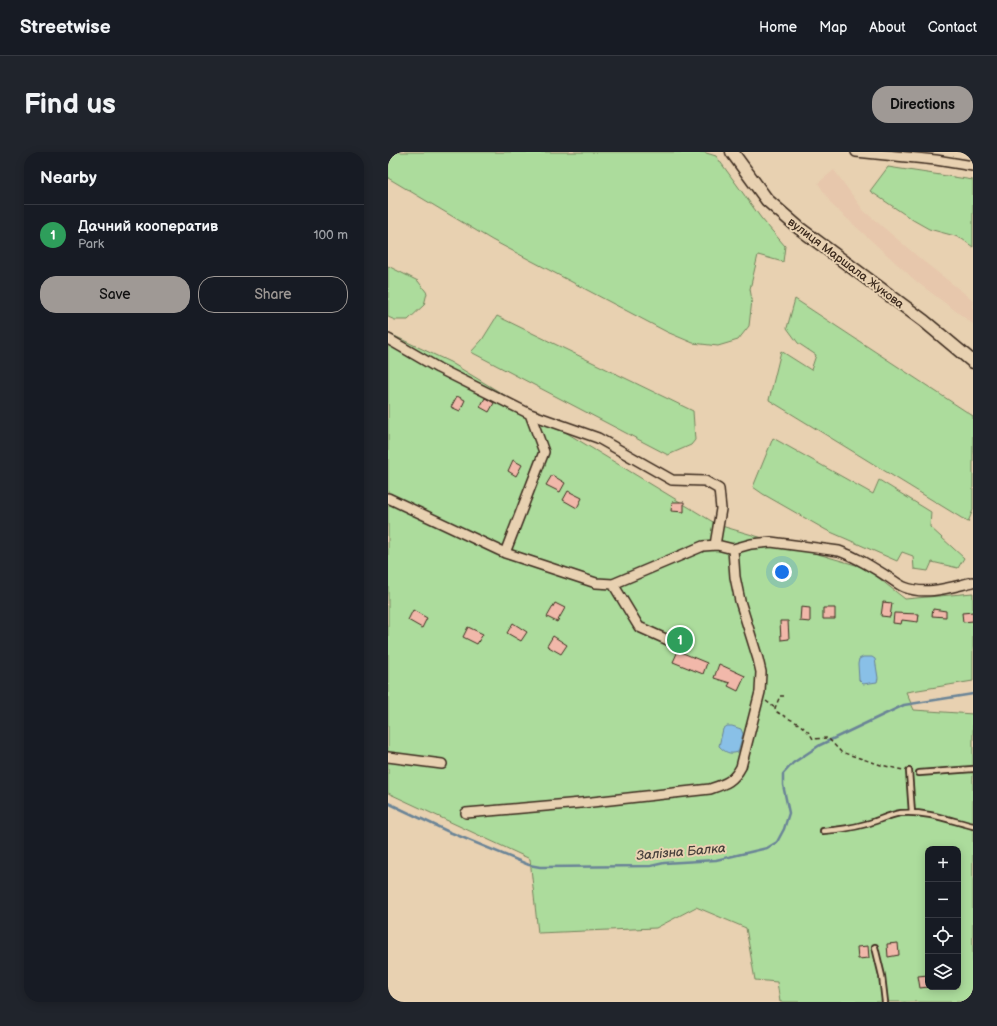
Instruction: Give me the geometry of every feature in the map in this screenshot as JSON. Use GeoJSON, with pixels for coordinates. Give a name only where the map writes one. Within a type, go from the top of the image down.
{"type":"FeatureCollection","features":[{"type":"Feature","properties":{"kind":"main road","name":"вулиця Маршала Жукова"},"geometry":{"type":"LineString","coordinates":[[732,152],[767,200],[793,224],[924,321],[973,362]]}},
{"type":"Feature","properties":{"kind":"street"},"geometry":{"type":"LineString","coordinates":[[856,152],[936,160],[973,166]]}},
{"type":"Feature","properties":{"kind":"street"},"geometry":{"type":"LineString","coordinates":[[388,339],[438,368],[530,414],[598,438],[672,480],[705,481],[719,489],[721,509],[715,545]]}},
{"type":"Feature","properties":{"kind":"street"},"geometry":{"type":"LineString","coordinates":[[505,553],[544,452],[530,414]]}},
{"type":"Feature","properties":{"kind":"street"},"geometry":{"type":"LineString","coordinates":[[389,500],[505,553],[596,583],[613,584],[703,546],[715,545],[733,549],[751,544],[771,542],[839,552],[857,558],[903,586],[914,590],[941,590],[973,582]]}},
{"type":"Feature","properties":{"kind":"street"},"geometry":{"type":"LineString","coordinates":[[466,813],[592,802],[710,788],[722,785],[736,777],[741,767],[759,696],[761,672],[738,593],[735,578],[733,549]]}},
{"type":"Feature","properties":{"kind":"street"},"geometry":{"type":"LineString","coordinates":[[613,584],[640,627],[679,645]]}},
{"type":"Feature","properties":{"kind":"street"},"geometry":{"type":"LineString","coordinates":[[388,757],[442,764]]}},
{"type":"Feature","properties":{"kind":"lane"},"geometry":{"type":"LineString","coordinates":[[919,774],[973,769]]}},
{"type":"Feature","properties":{"kind":"lane"},"geometry":{"type":"LineString","coordinates":[[909,772],[912,813]]}},
{"type":"Feature","properties":{"kind":"lane"},"geometry":{"type":"LineString","coordinates":[[823,831],[855,827],[868,824],[887,816],[912,813],[925,814],[973,826]]}},
{"type":"Feature","properties":{"kind":"lane"},"geometry":{"type":"LineString","coordinates":[[875,947],[882,976],[885,1002]]}},
{"type":"Feature","properties":{"kind":"path"},"geometry":{"type":"LineString","coordinates":[[759,696],[775,708],[777,712],[810,732],[814,739],[828,738],[841,752],[853,757],[909,772]]}},
{"type":"Feature","properties":{"kind":"path"},"geometry":{"type":"LineString","coordinates":[[775,708],[780,696],[784,696]]}},
{"type":"Feature","properties":{"kind":"shaded area"},"geometry":{"type":"Polygon","coordinates":[[[834,170],[864,211],[923,261],[973,300],[973,324],[917,282],[832,205],[818,183],[834,170]]]}},
{"type":"Feature","properties":{"kind":"green space"},"geometry":{"type":"Polygon","coordinates":[[[391,152],[703,152],[716,156],[761,218],[785,246],[783,262],[758,255],[750,289],[752,300],[749,326],[738,340],[718,346],[693,343],[667,332],[492,240],[388,178],[388,156],[391,152]]]}},
{"type":"Feature","properties":{"kind":"green space"},"geometry":{"type":"Polygon","coordinates":[[[888,167],[973,180],[973,247],[955,236],[929,229],[870,191],[888,167]]]}},
{"type":"Feature","properties":{"kind":"green space"},"geometry":{"type":"Polygon","coordinates":[[[388,266],[418,281],[427,293],[424,305],[408,320],[395,320],[388,317],[388,266]]]}},
{"type":"Feature","properties":{"kind":"green space"},"geometry":{"type":"Polygon","coordinates":[[[795,299],[973,416],[973,510],[968,522],[769,400],[781,351],[811,370],[816,355],[798,343],[787,328],[795,299]]]}},
{"type":"Feature","properties":{"kind":"green space"},"geometry":{"type":"Polygon","coordinates":[[[497,316],[693,411],[695,440],[691,445],[668,455],[471,352],[482,340],[497,316]]]}},
{"type":"Feature","properties":{"kind":"green space"},"geometry":{"type":"Polygon","coordinates":[[[388,333],[450,362],[718,525],[866,568],[905,599],[973,593],[973,681],[906,692],[914,710],[973,714],[973,1002],[780,1002],[777,982],[755,980],[746,928],[696,907],[656,928],[538,933],[530,859],[388,793],[388,333]]]}},
{"type":"Feature","properties":{"kind":"green space"},"geometry":{"type":"Polygon","coordinates":[[[773,438],[873,494],[879,480],[931,512],[930,527],[964,558],[958,568],[932,562],[928,571],[914,569],[913,556],[902,552],[897,561],[826,530],[753,487],[773,438]]]}},
{"type":"Feature","properties":{"kind":"water"},"geometry":{"type":"Polygon","coordinates":[[[863,657],[872,657],[875,659],[878,678],[877,682],[863,684],[859,680],[858,664],[859,659],[863,657]]]}},
{"type":"Feature","properties":{"kind":"water"},"geometry":{"type":"Polygon","coordinates":[[[727,726],[741,729],[743,734],[738,752],[727,752],[719,746],[723,729],[727,726]]]}},
{"type":"Feature","properties":{"kind":"building"},"geometry":{"type":"Polygon","coordinates":[[[457,396],[465,400],[460,411],[451,407],[457,396]]]}},
{"type":"Feature","properties":{"kind":"building"},"geometry":{"type":"Polygon","coordinates":[[[485,398],[494,403],[489,412],[480,407],[485,398]]]}},
{"type":"Feature","properties":{"kind":"building"},"geometry":{"type":"Polygon","coordinates":[[[513,460],[522,465],[516,476],[508,471],[513,460]]]}},
{"type":"Feature","properties":{"kind":"building"},"geometry":{"type":"Polygon","coordinates":[[[552,475],[565,483],[560,492],[546,485],[552,475]]]}},
{"type":"Feature","properties":{"kind":"building"},"geometry":{"type":"Polygon","coordinates":[[[568,491],[582,498],[577,508],[563,500],[568,491]]]}},
{"type":"Feature","properties":{"kind":"building"},"geometry":{"type":"Polygon","coordinates":[[[672,502],[684,502],[684,512],[671,511],[672,502]]]}},
{"type":"Feature","properties":{"kind":"building"},"geometry":{"type":"Polygon","coordinates":[[[883,602],[892,603],[890,617],[881,616],[883,602]]]}},
{"type":"Feature","properties":{"kind":"building"},"geometry":{"type":"Polygon","coordinates":[[[555,603],[565,608],[557,622],[547,617],[555,603]]]}},
{"type":"Feature","properties":{"kind":"building"},"geometry":{"type":"Polygon","coordinates":[[[801,607],[810,608],[810,622],[800,621],[801,607]]]}},
{"type":"Feature","properties":{"kind":"building"},"geometry":{"type":"Polygon","coordinates":[[[823,608],[835,608],[835,619],[823,619],[823,608]]]}},
{"type":"Feature","properties":{"kind":"building"},"geometry":{"type":"Polygon","coordinates":[[[933,609],[946,611],[946,617],[932,616],[933,609]]]}},
{"type":"Feature","properties":{"kind":"building"},"geometry":{"type":"Polygon","coordinates":[[[413,610],[427,618],[422,628],[408,620],[413,610]]]}},
{"type":"Feature","properties":{"kind":"building"},"geometry":{"type":"Polygon","coordinates":[[[973,612],[973,621],[963,622],[962,613],[973,612]]]}},
{"type":"Feature","properties":{"kind":"building"},"geometry":{"type":"Polygon","coordinates":[[[894,613],[919,614],[918,622],[902,620],[901,624],[893,623],[894,613]]]}},
{"type":"Feature","properties":{"kind":"building"},"geometry":{"type":"Polygon","coordinates":[[[780,621],[788,621],[789,639],[781,640],[780,621]]]}},
{"type":"Feature","properties":{"kind":"building"},"geometry":{"type":"Polygon","coordinates":[[[513,623],[527,632],[521,641],[507,633],[513,623]]]}},
{"type":"Feature","properties":{"kind":"building"},"geometry":{"type":"Polygon","coordinates":[[[468,627],[483,634],[477,644],[463,637],[468,627]]]}},
{"type":"Feature","properties":{"kind":"building"},"geometry":{"type":"Polygon","coordinates":[[[553,636],[567,645],[561,654],[547,646],[553,636]]]}},
{"type":"Feature","properties":{"kind":"building"},"geometry":{"type":"Polygon","coordinates":[[[678,651],[707,663],[703,674],[673,662],[678,651]]]}},
{"type":"Feature","properties":{"kind":"building"},"geometry":{"type":"Polygon","coordinates":[[[719,664],[745,676],[738,691],[728,686],[730,683],[714,678],[719,664]]]}},
{"type":"Feature","properties":{"kind":"building"},"geometry":{"type":"Polygon","coordinates":[[[898,943],[899,955],[888,957],[887,944],[898,943]]]}},
{"type":"Feature","properties":{"kind":"building"},"geometry":{"type":"Polygon","coordinates":[[[868,946],[869,958],[858,959],[857,947],[868,946]]]}},
{"type":"Feature","properties":{"kind":"building"},"geometry":{"type":"Polygon","coordinates":[[[925,975],[925,987],[920,988],[918,976],[925,975]]]}},
{"type":"Feature","properties":{"kind":"waterway","name":"Залізна Балка"},"geometry":{"type":"LineString","coordinates":[[388,803],[447,831],[529,865],[540,867],[651,866],[664,863],[716,860],[767,848],[777,842],[784,829],[789,813],[783,785],[783,774],[793,763],[820,745],[904,705],[973,694]]}},
{"type":"Feature","properties":{"kind":"place","name":"Дачний кооператив"},"geometry":{"type":"Point","coordinates":[680,640]}}]}
